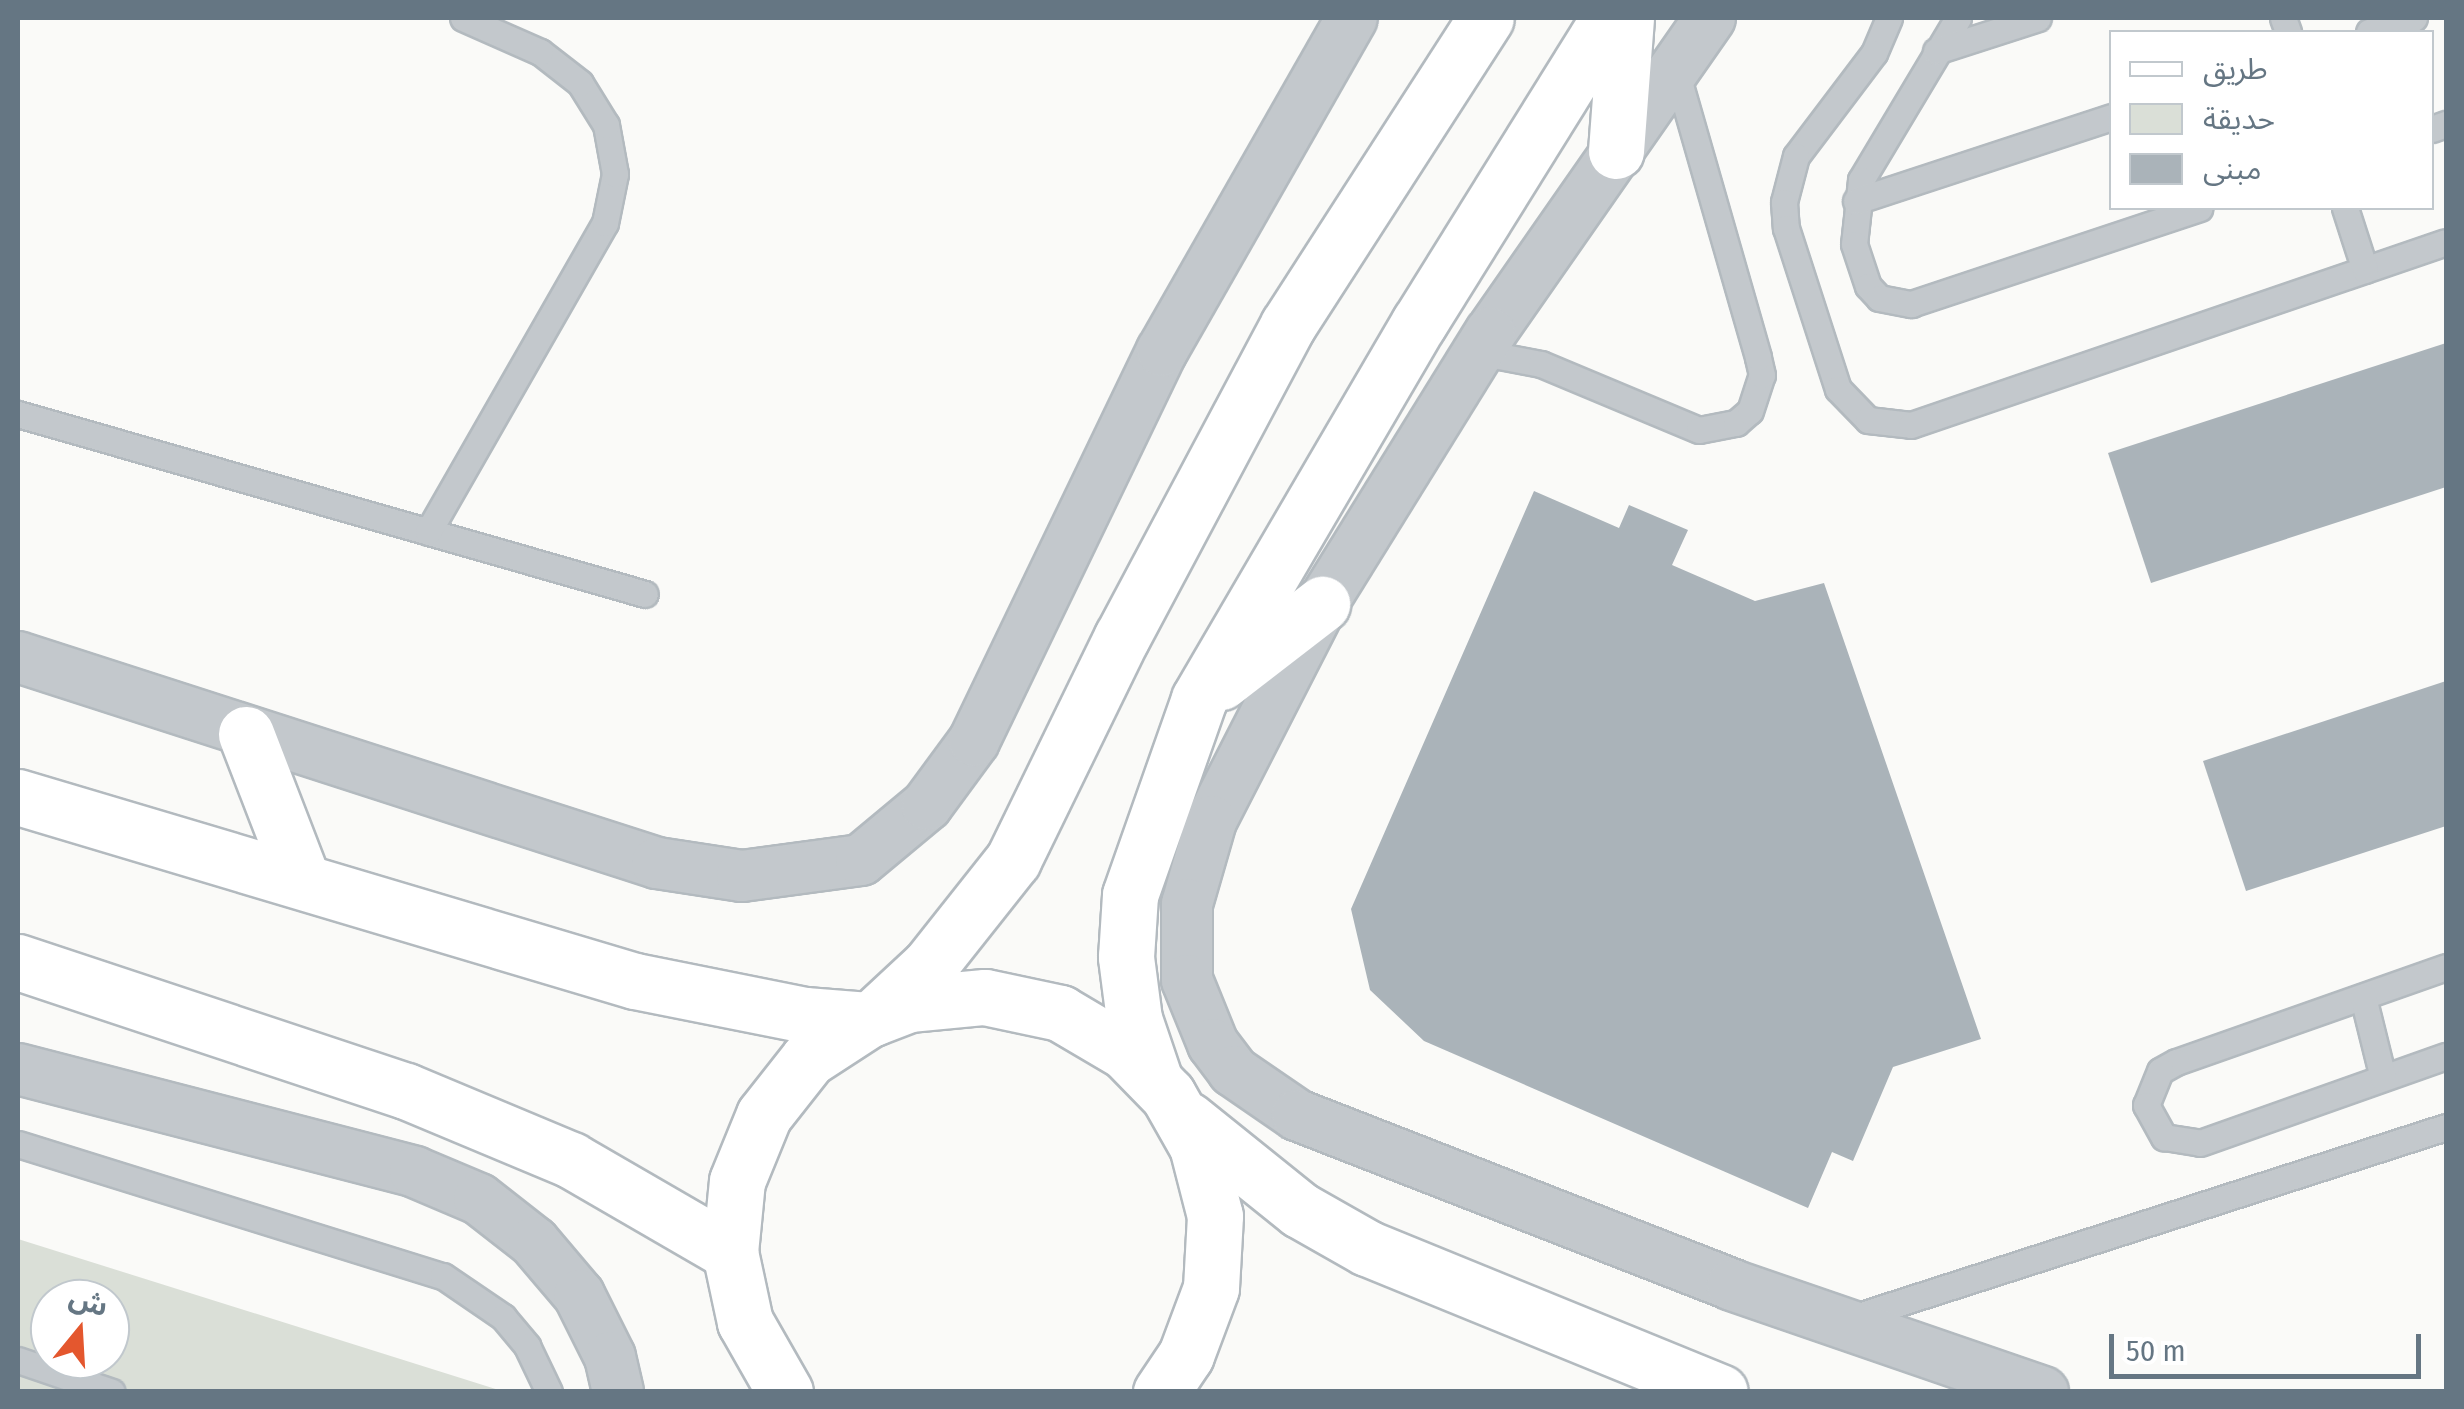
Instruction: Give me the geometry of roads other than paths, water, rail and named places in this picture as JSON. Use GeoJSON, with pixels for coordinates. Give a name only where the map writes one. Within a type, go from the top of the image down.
{"type":"FeatureCollection","features":[{"type":"Feature","properties":{"kind":"main road"},"geometry":{"type":"LineString","coordinates":[[785,1392],[745,1322],[730,1252],[736,1181],[764,1115],[808,1060],[871,1019],[929,966],[1013,860],[1122,637],[1288,325],[1486,18]]}},
{"type":"Feature","properties":{"kind":"main road"},"geometry":{"type":"LineString","coordinates":[[1162,1392],[1201,1322],[1216,1252],[1208,1181],[1134,1019],[1126,957],[1130,895],[1199,699],[1419,323],[1609,18]]}},
{"type":"Feature","properties":{"kind":"main road"},"geometry":{"type":"LineString","coordinates":[[1616,150],[1626,18]]}},
{"type":"Feature","properties":{"kind":"main road"},"geometry":{"type":"LineString","coordinates":[[1199,699],[1322,604]]}},
{"type":"Feature","properties":{"kind":"main road"},"geometry":{"type":"LineString","coordinates":[[246,734],[302,880]]}},
{"type":"Feature","properties":{"kind":"main road"},"geometry":{"type":"LineString","coordinates":[[18,797],[636,981],[805,1015],[871,1019],[947,998],[1023,1002],[1095,1030],[1269,1188],[1367,1248],[1720,1392]]}},
{"type":"Feature","properties":{"kind":"main road"},"geometry":{"type":"LineString","coordinates":[[18,962],[406,1091],[571,1160],[730,1252]]}},
{"type":"Feature","properties":{"kind":"main road"},"geometry":{"type":"LineString","coordinates":[[737,1392],[745,1322]]}},
{"type":"Feature","properties":{"kind":"street"},"geometry":{"type":"LineString","coordinates":[[18,656],[246,734],[699,872],[782,875],[860,860],[927,805],[974,740],[1162,351],[1352,18]]}},
{"type":"Feature","properties":{"kind":"street"},"geometry":{"type":"LineString","coordinates":[[1710,18],[1478,352],[1322,604],[1196,863],[1182,946],[1192,996],[1213,1044],[1256,1092],[1297,1115],[1840,1322],[2043,1392]]}},
{"type":"Feature","properties":{"kind":"street"},"geometry":{"type":"LineString","coordinates":[[18,1069],[414,1172],[479,1199],[534,1242],[579,1295],[610,1357],[618,1392]]}},
{"type":"Feature","properties":{"kind":"lane"},"geometry":{"type":"LineString","coordinates":[[428,532],[605,223],[615,174],[606,126],[580,83],[540,52],[463,18]]}},
{"type":"Feature","properties":{"kind":"lane"},"geometry":{"type":"LineString","coordinates":[[1889,18],[1874,53],[1796,156],[1784,202],[1786,228],[1838,389],[1868,420],[1911,424],[2446,242]]}},
{"type":"Feature","properties":{"kind":"lane"},"geometry":{"type":"LineString","coordinates":[[1958,18],[1882,135],[1856,200],[1854,244],[1868,286],[1894,304],[2192,210]]}},
{"type":"Feature","properties":{"kind":"lane"},"geometry":{"type":"LineString","coordinates":[[1936,51],[2038,18]]}},
{"type":"Feature","properties":{"kind":"lane"},"geometry":{"type":"LineString","coordinates":[[2375,30],[2414,18]]}},
{"type":"Feature","properties":{"kind":"lane"},"geometry":{"type":"LineString","coordinates":[[1478,352],[1540,364],[1698,430],[1736,423],[1750,411],[1759,394],[1758,356],[1675,67]]}},
{"type":"Feature","properties":{"kind":"lane"},"geometry":{"type":"LineString","coordinates":[[1856,200],[2109,118]]}},
{"type":"Feature","properties":{"kind":"lane"},"geometry":{"type":"LineString","coordinates":[[2345,210],[2365,270]]}},
{"type":"Feature","properties":{"kind":"lane"},"geometry":{"type":"LineString","coordinates":[[18,414],[645,594]]}},
{"type":"Feature","properties":{"kind":"lane"},"geometry":{"type":"LineString","coordinates":[[2446,967],[2176,1062],[2160,1071],[2146,1104],[2164,1137],[2200,1143],[2446,1056]]}},
{"type":"Feature","properties":{"kind":"lane"},"geometry":{"type":"LineString","coordinates":[[2363,997],[2383,1078]]}},
{"type":"Feature","properties":{"kind":"lane"},"geometry":{"type":"LineString","coordinates":[[1840,1322],[2446,1127]]}},
{"type":"Feature","properties":{"kind":"lane"},"geometry":{"type":"LineString","coordinates":[[18,1144],[443,1276],[504,1317],[527,1346],[549,1392]]}},
{"type":"Feature","properties":{"kind":"lane"},"geometry":{"type":"LineString","coordinates":[[18,1360],[112,1392]]}}]}
